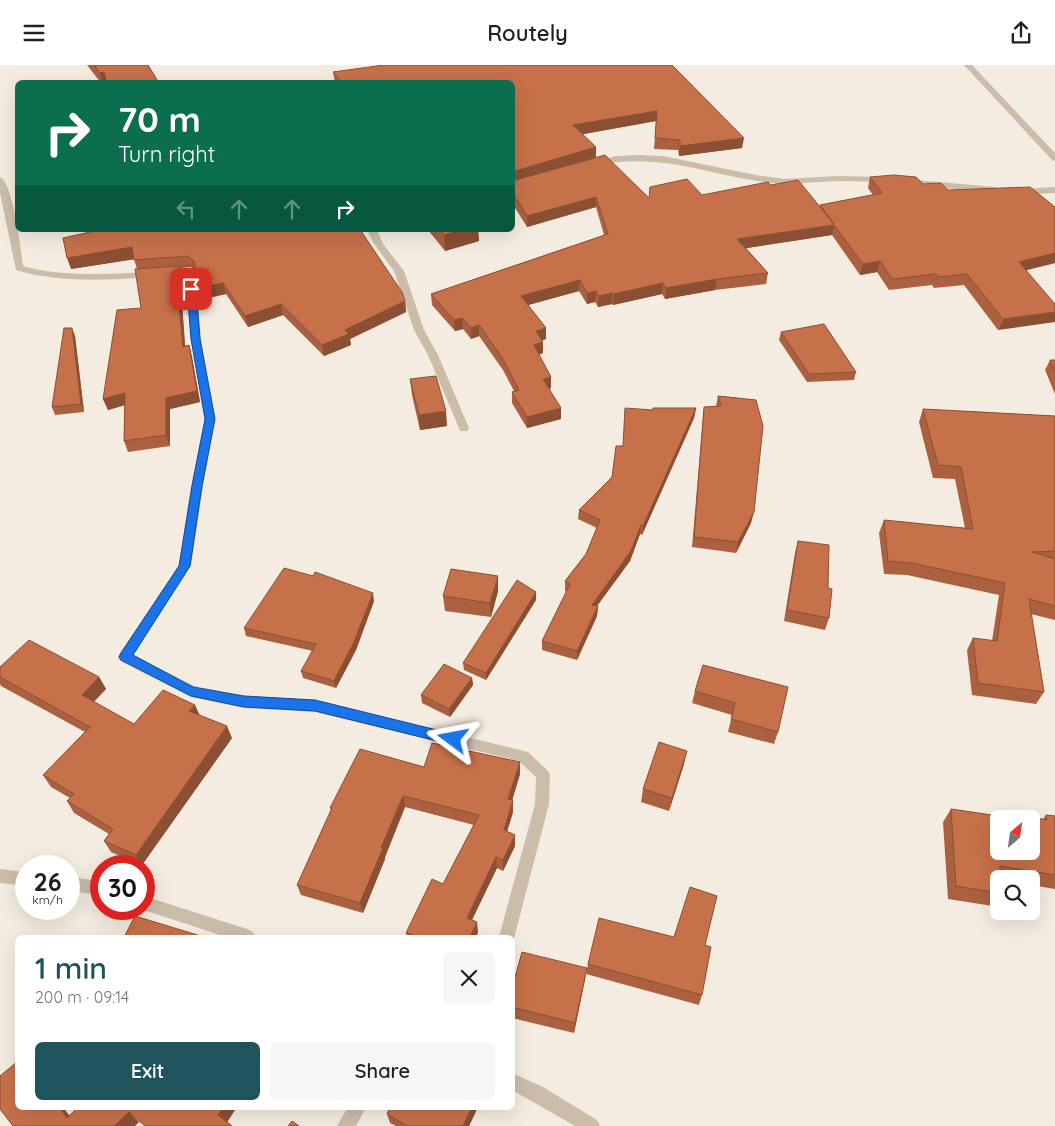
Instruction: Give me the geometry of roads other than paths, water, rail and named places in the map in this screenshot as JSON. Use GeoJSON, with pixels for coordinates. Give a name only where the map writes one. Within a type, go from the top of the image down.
{"type":"FeatureCollection","features":[{"type":"Feature","properties":{"kind":"street"},"geometry":{"type":"LineString","coordinates":[[968,65],[1055,158]]}},
{"type":"Feature","properties":{"kind":"street"},"geometry":{"type":"LineString","coordinates":[[584,167],[602,161],[639,158],[672,160],[750,178],[781,182],[865,178],[1016,192],[1055,190]]}},
{"type":"Feature","properties":{"kind":"street"},"geometry":{"type":"LineString","coordinates":[[0,179],[7,200],[19,268],[27,272],[73,275],[190,273],[196,339],[210,419],[197,486],[185,566],[125,657],[191,691],[244,702],[315,705],[523,756],[544,775],[542,804],[508,935]]}},
{"type":"Feature","properties":{"kind":"street"},"geometry":{"type":"LineString","coordinates":[[373,232],[379,244],[399,271],[419,330],[433,355],[464,428]]}},
{"type":"Feature","properties":{"kind":"street"},"geometry":{"type":"LineString","coordinates":[[0,876],[15,878]]}},
{"type":"Feature","properties":{"kind":"street"},"geometry":{"type":"LineString","coordinates":[[155,907],[241,935]]}},
{"type":"Feature","properties":{"kind":"street"},"geometry":{"type":"LineString","coordinates":[[515,1082],[537,1093],[591,1126]]}},
{"type":"Feature","properties":{"kind":"street"},"geometry":{"type":"LineString","coordinates":[[346,1126],[356,1110]]}}]}
